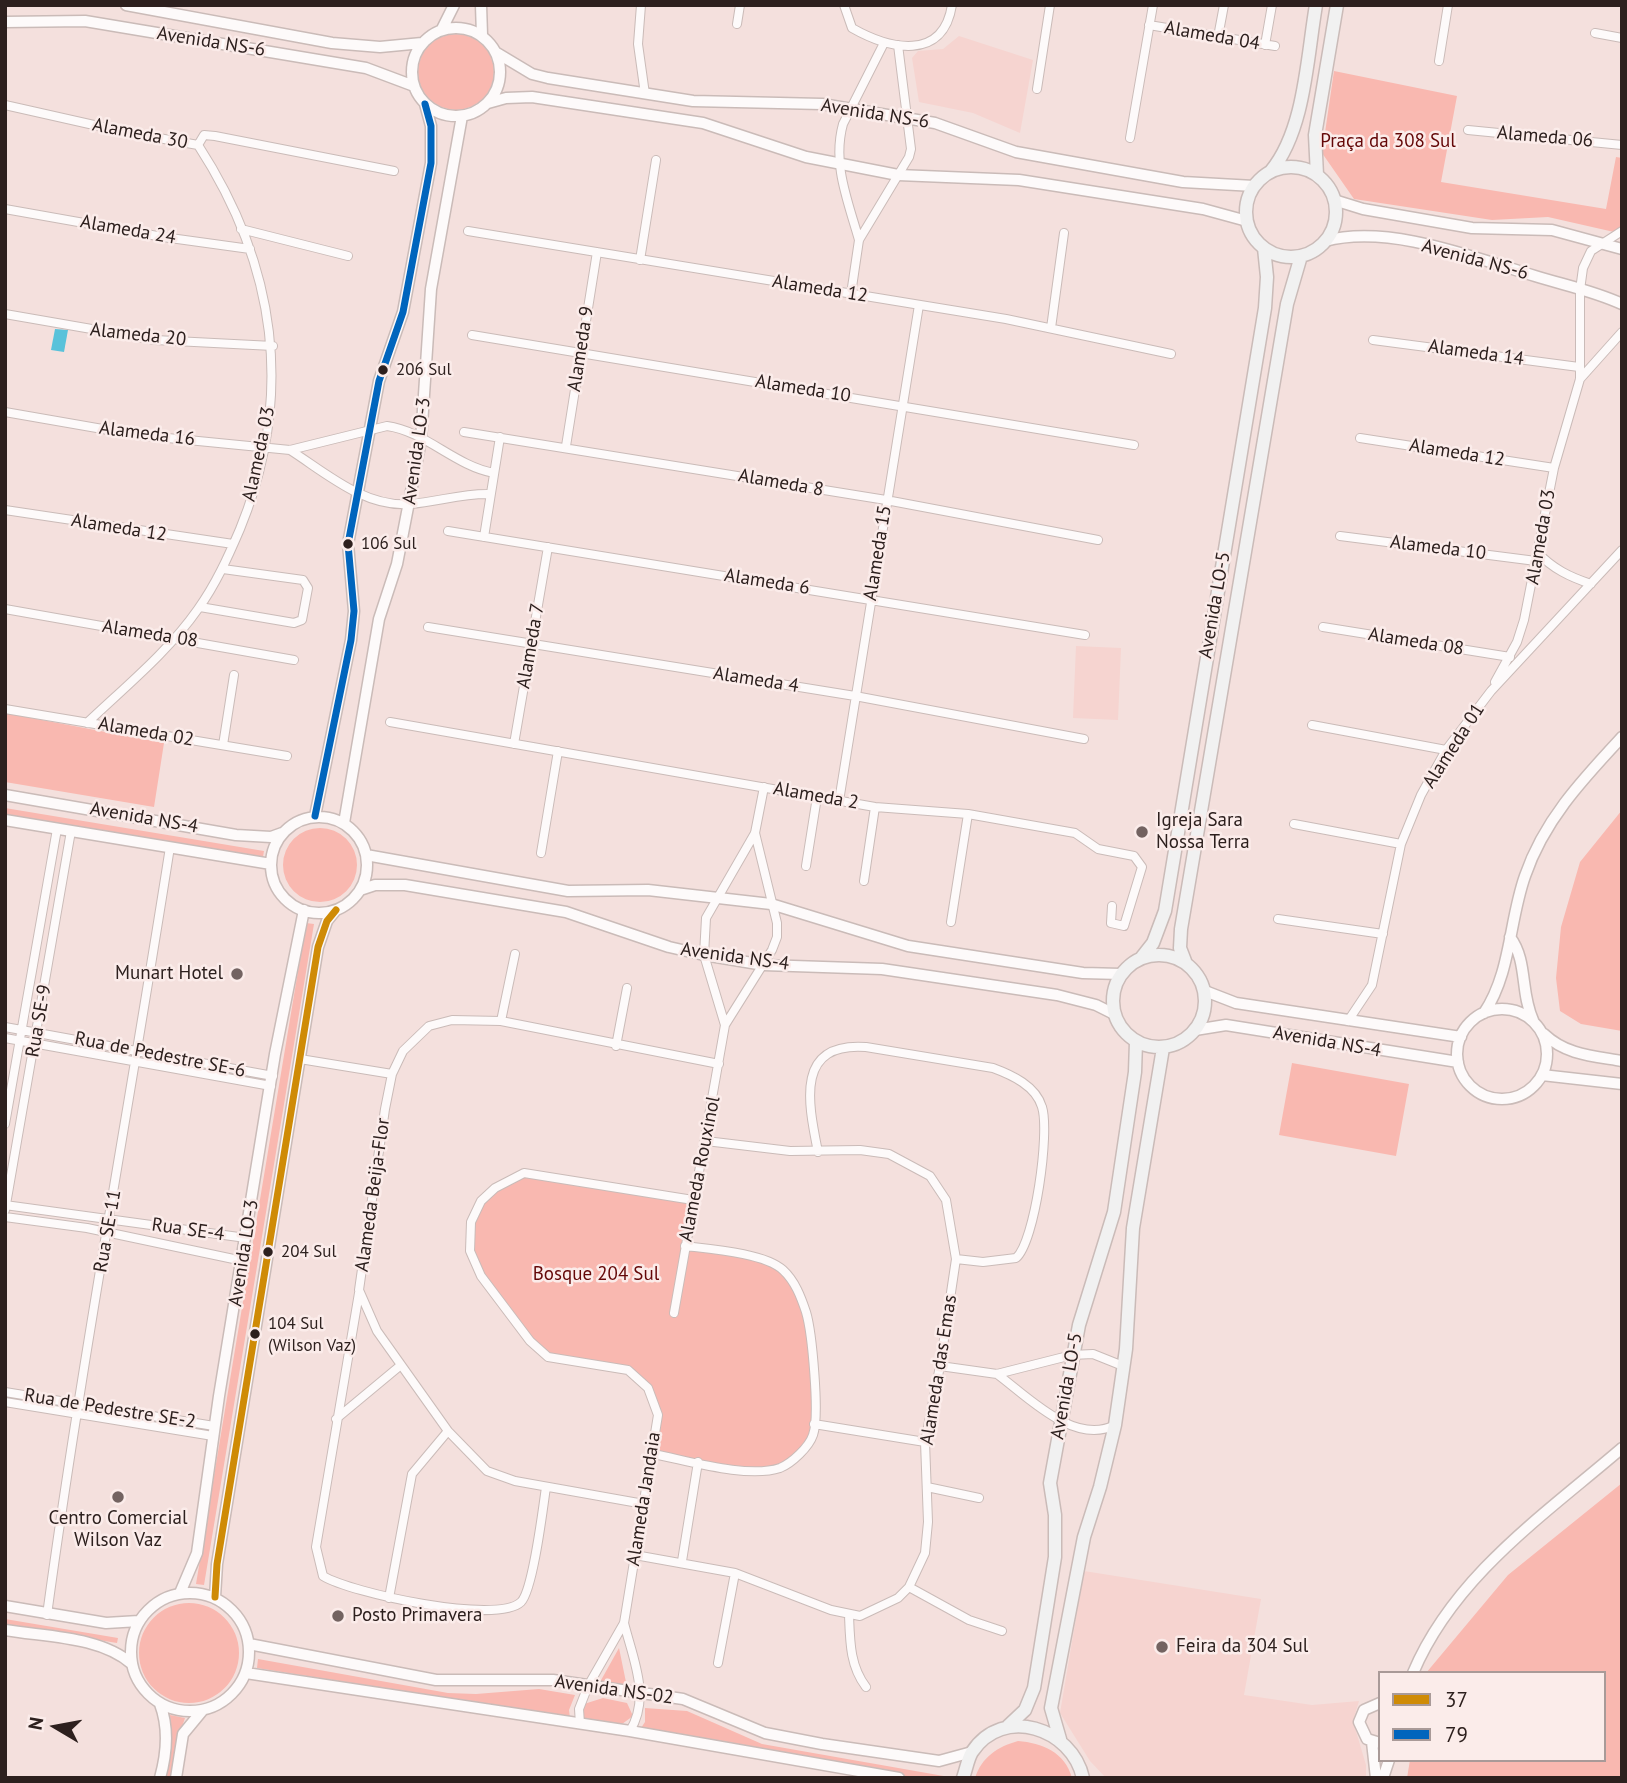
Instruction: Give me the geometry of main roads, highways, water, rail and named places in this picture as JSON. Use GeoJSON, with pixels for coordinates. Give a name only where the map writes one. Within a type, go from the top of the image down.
{"type":"FeatureCollection","features":[{"type":"Feature","properties":{"kind":"main road"},"geometry":{"type":"LineString","coordinates":[[1271,171],[1287,167],[1303,168],[1317,175],[1334,200],[1334,221],[1325,241],[1301,256],[1275,254],[1264,248],[1253,236],[1246,209],[1254,186],[1284,155],[1295,127],[1316,5]]}},
{"type":"Feature","properties":{"kind":"main road"},"geometry":{"type":"LineString","coordinates":[[1317,175],[1315,135],[1337,5]]}},
{"type":"Feature","properties":{"kind":"main road","name":"Avenida LO-5"},"geometry":{"type":"LineString","coordinates":[[1142,957],[1153,943],[1165,911],[1265,308],[1267,277],[1264,248]]}},
{"type":"Feature","properties":{"kind":"main road","name":"Avenida LO-5"},"geometry":{"type":"LineString","coordinates":[[1185,961],[1180,948],[1181,929],[1224,660],[1287,304],[1301,256]]}},
{"type":"Feature","properties":{"kind":"main road"},"geometry":{"type":"LineString","coordinates":[[1171,955],[1185,961],[1198,974],[1205,992],[1205,1012],[1195,1030],[1177,1044],[1163,1048],[1136,1042],[1119,1025],[1114,1014],[1113,993],[1121,974],[1142,957],[1171,955]]}},
{"type":"Feature","properties":{"kind":"main road","name":"Avenida LO-5"},"geometry":{"type":"LineString","coordinates":[[963,1778],[972,1752],[1025,1710],[1034,1688],[1055,1557],[1055,1515],[1050,1483],[1072,1355],[1114,1212],[1135,1072],[1136,1042]]}},
{"type":"Feature","properties":{"kind":"main road"},"geometry":{"type":"LineString","coordinates":[[1084,1776],[1060,1739],[1052,1716],[1055,1688],[1084,1537],[1115,1425],[1123,1366],[1133,1228],[1163,1048]]}},
{"type":"Feature","properties":{"kind":"main road"},"geometry":{"type":"LineString","coordinates":[[1008,1726],[1036,1727],[1060,1739]]}},
{"type":"Feature","properties":{"kind":"water"},"geometry":{"type":"Polygon","coordinates":[[[55,329],[68,330],[64,352],[51,350],[55,329]]]}},
{"type":"Feature","properties":{"kind":"place","name":"206 Sul"},"geometry":{"type":"Point","coordinates":[383,370]}},
{"type":"Feature","properties":{"kind":"place","name":"106 Sul"},"geometry":{"type":"Point","coordinates":[348,544]}},
{"type":"Feature","properties":{"kind":"place","name":"Igreja Sara Nossa Terra"},"geometry":{"type":"Point","coordinates":[1142,832]}},
{"type":"Feature","properties":{"kind":"place","name":"Munart Hotel"},"geometry":{"type":"Point","coordinates":[237,974]}},
{"type":"Feature","properties":{"kind":"place","name":"204 Sul"},"geometry":{"type":"Point","coordinates":[268,1252]}},
{"type":"Feature","properties":{"kind":"place","name":"104 Sul (Wilson Vaz)"},"geometry":{"type":"Point","coordinates":[255,1334]}},
{"type":"Feature","properties":{"kind":"place","name":"Centro Comercial Wilson Vaz"},"geometry":{"type":"Point","coordinates":[118,1497]}},
{"type":"Feature","properties":{"kind":"place","name":"Posto Primavera"},"geometry":{"type":"Point","coordinates":[338,1616]}},
{"type":"Feature","properties":{"kind":"place","name":"Feira da 304 Sul"},"geometry":{"type":"Point","coordinates":[1162,1647]}},
{"type":"Feature","properties":{"kind":"park label","name":"Praça da 308 Sul"},"geometry":{"type":"Point","coordinates":[1388,142]}},
{"type":"Feature","properties":{"kind":"park label","name":"Bosque 204 Sul"},"geometry":{"type":"Point","coordinates":[596,1275]}}]}
